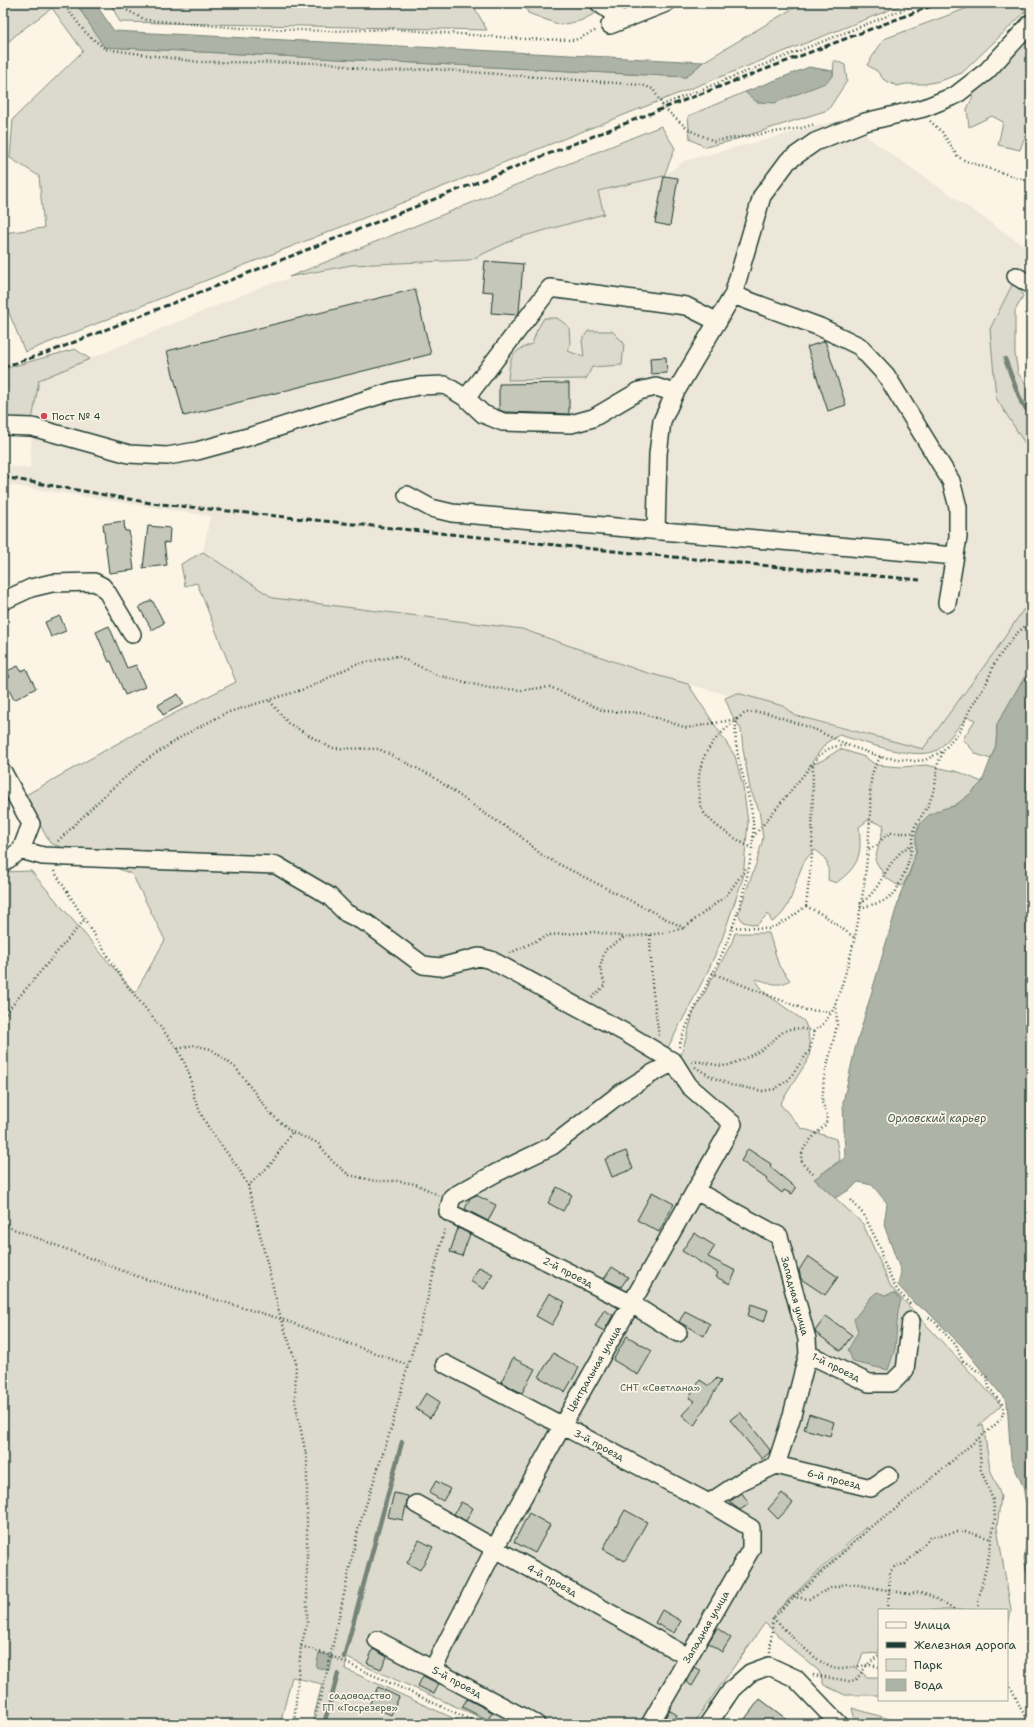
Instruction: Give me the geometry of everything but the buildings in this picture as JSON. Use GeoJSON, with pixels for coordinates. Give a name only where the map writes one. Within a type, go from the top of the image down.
{"type":"FeatureCollection","features":[{"type":"Feature","properties":{"kind":"street"},"geometry":{"type":"LineString","coordinates":[[599,3],[616,23],[666,3]]}},
{"type":"Feature","properties":{"kind":"street"},"geometry":{"type":"LineString","coordinates":[[656,531],[658,454],[662,421],[675,393],[733,295],[762,196],[788,161],[815,142],[865,122],[924,108],[956,95],[987,71],[1031,23]]}},
{"type":"Feature","properties":{"kind":"street"},"geometry":{"type":"LineString","coordinates":[[1016,276],[1031,285]]}},
{"type":"Feature","properties":{"kind":"street"},"geometry":{"type":"LineString","coordinates":[[466,398],[550,288],[686,306],[718,322]]}},
{"type":"Feature","properties":{"kind":"street"},"geometry":{"type":"LineString","coordinates":[[733,295],[820,327],[859,346],[886,375],[951,481],[958,507],[958,537],[947,603]]}},
{"type":"Feature","properties":{"kind":"street"},"geometry":{"type":"LineString","coordinates":[[3,426],[32,427],[129,454],[167,456],[197,451],[248,437],[386,394],[420,386],[445,385],[466,398],[483,414],[503,422],[571,424],[593,418],[639,391],[656,387],[675,393]]}},
{"type":"Feature","properties":{"kind":"street"},"geometry":{"type":"LineString","coordinates":[[407,495],[431,508],[452,513],[955,556]]}},
{"type":"Feature","properties":{"kind":"street"},"geometry":{"type":"LineString","coordinates":[[31,588],[44,576]]}},
{"type":"Feature","properties":{"kind":"street"},"geometry":{"type":"LineString","coordinates":[[3,601],[31,588],[52,583],[94,582],[102,586],[107,592],[132,634]]}},
{"type":"Feature","properties":{"kind":"street"},"geometry":{"type":"LineString","coordinates":[[3,772],[31,824],[21,850],[3,863]]}},
{"type":"Feature","properties":{"kind":"street"},"geometry":{"type":"LineString","coordinates":[[21,850],[43,856],[276,866],[329,896],[346,913],[368,924],[424,965],[440,967],[479,957],[491,960],[624,1032],[668,1059],[651,1074],[605,1104],[552,1146],[496,1173],[452,1208]]}},
{"type":"Feature","properties":{"kind":"street","name":"Центральная улица"},"geometry":{"type":"LineString","coordinates":[[433,1669],[495,1548],[562,1426],[733,1124],[689,1086],[668,1059]]}},
{"type":"Feature","properties":{"kind":"street","name":"Западная улица"},"geometry":{"type":"LineString","coordinates":[[696,1191],[779,1236],[807,1339],[808,1354],[791,1419],[776,1465]]}},
{"type":"Feature","properties":{"kind":"street","name":"2-й проезд"},"geometry":{"type":"LineString","coordinates":[[452,1208],[632,1304],[678,1333]]}},
{"type":"Feature","properties":{"kind":"street","name":"1-й проезд"},"geometry":{"type":"LineString","coordinates":[[808,1354],[869,1383],[892,1383],[906,1370],[917,1315]]}},
{"type":"Feature","properties":{"kind":"street","name":"3-й проезд"},"geometry":{"type":"LineString","coordinates":[[445,1364],[709,1502],[751,1528]]}},
{"type":"Feature","properties":{"kind":"street"},"geometry":{"type":"LineString","coordinates":[[709,1502],[742,1481],[776,1465]]}},
{"type":"Feature","properties":{"kind":"street","name":"6-й проезд"},"geometry":{"type":"LineString","coordinates":[[776,1465],[871,1488],[889,1476]]}},
{"type":"Feature","properties":{"kind":"street","name":"4-й проезд"},"geometry":{"type":"LineString","coordinates":[[416,1504],[688,1657]]}},
{"type":"Feature","properties":{"kind":"street","name":"Западная улица"},"geometry":{"type":"LineString","coordinates":[[650,1724],[751,1549],[751,1528]]}},
{"type":"Feature","properties":{"kind":"street","name":"5-й проезд"},"geometry":{"type":"LineString","coordinates":[[377,1640],[536,1724]]}},
{"type":"Feature","properties":{"kind":"street"},"geometry":{"type":"LineString","coordinates":[[708,1724],[732,1689],[750,1673],[769,1666],[795,1678],[839,1724]]}},
{"type":"Feature","properties":{"kind":"path"},"geometry":{"type":"LineString","coordinates":[[63,3],[84,30],[105,49],[199,62],[331,63],[375,72],[432,69],[642,84],[653,89],[662,105],[689,130],[714,142],[802,128],[816,124]]}},
{"type":"Feature","properties":{"kind":"path"},"geometry":{"type":"LineString","coordinates":[[113,3],[146,20],[253,29],[329,31],[393,29],[525,39],[575,40],[616,23]]}},
{"type":"Feature","properties":{"kind":"path"},"geometry":{"type":"LineString","coordinates":[[662,105],[920,3]]}},
{"type":"Feature","properties":{"kind":"path"},"geometry":{"type":"LineString","coordinates":[[924,108],[930,122],[942,132],[958,157],[966,162],[1031,182]]}},
{"type":"Feature","properties":{"kind":"path"},"geometry":{"type":"LineString","coordinates":[[860,908],[882,902],[896,893],[907,867],[915,826],[930,804],[936,787],[938,763],[943,751],[961,729],[969,711],[987,682],[995,662],[1015,635],[1031,621]]}},
{"type":"Feature","properties":{"kind":"path"},"geometry":{"type":"LineString","coordinates":[[294,1724],[301,1646],[307,1624],[307,1460],[295,1401],[296,1362],[281,1319],[248,1186],[239,1169],[210,1130],[201,1114],[194,1097],[190,1073],[178,1049],[125,983],[43,856],[97,803],[146,760],[186,734],[226,713],[270,701],[308,688],[356,664],[398,656],[437,675],[489,688],[522,690],[550,686],[604,711],[642,713],[687,728],[737,719]]}},
{"type":"Feature","properties":{"kind":"path"},"geometry":{"type":"LineString","coordinates":[[270,701],[288,723],[330,748],[379,749],[432,776],[484,813],[519,835],[543,856],[684,928]]}},
{"type":"Feature","properties":{"kind":"path"},"geometry":{"type":"LineString","coordinates":[[751,848],[718,827],[700,807],[698,777],[701,760],[715,739],[745,713],[768,713],[816,730],[850,746],[881,757],[915,761],[933,757],[943,751]]}},
{"type":"Feature","properties":{"kind":"path"},"geometry":{"type":"LineString","coordinates":[[668,1059],[704,991],[732,927],[748,865],[753,838],[751,808],[737,749],[735,732],[737,719]]}},
{"type":"Feature","properties":{"kind":"path"},"geometry":{"type":"LineString","coordinates":[[753,838],[812,763],[828,749],[837,745],[850,746]]}},
{"type":"Feature","properties":{"kind":"path"},"geometry":{"type":"LineString","coordinates":[[814,1032],[797,1028],[787,1029],[777,1035],[761,1050],[731,1065],[724,1066],[698,1061],[689,1063],[712,1077],[731,1085],[763,1091],[775,1089],[788,1080],[810,1050],[814,1032],[832,1012],[855,938],[869,849],[871,785],[874,765],[881,757]]}},
{"type":"Feature","properties":{"kind":"path"},"geometry":{"type":"LineString","coordinates":[[732,927],[769,929],[788,920],[806,906],[812,855],[812,763]]}},
{"type":"Feature","properties":{"kind":"path"},"geometry":{"type":"LineString","coordinates":[[869,849],[878,845],[883,838],[890,833],[914,833]]}},
{"type":"Feature","properties":{"kind":"path"},"geometry":{"type":"LineString","coordinates":[[860,904],[872,894],[891,864],[902,852],[912,845]]}},
{"type":"Feature","properties":{"kind":"path"},"geometry":{"type":"LineString","coordinates":[[491,960],[549,935],[595,932],[625,937],[664,933],[684,928],[727,895],[748,865]]}},
{"type":"Feature","properties":{"kind":"path"},"geometry":{"type":"LineString","coordinates":[[806,906],[825,916],[855,938]]}},
{"type":"Feature","properties":{"kind":"path"},"geometry":{"type":"LineString","coordinates":[[3,1015],[85,919]]}},
{"type":"Feature","properties":{"kind":"path"},"geometry":{"type":"LineString","coordinates":[[650,935],[652,985],[668,1059]]}},
{"type":"Feature","properties":{"kind":"path"},"geometry":{"type":"LineString","coordinates":[[584,998],[591,998],[605,985],[600,968],[605,950],[625,937]]}},
{"type":"Feature","properties":{"kind":"path"},"geometry":{"type":"LineString","coordinates":[[712,973],[806,1010],[832,1012]]}},
{"type":"Feature","properties":{"kind":"path"},"geometry":{"type":"LineString","coordinates":[[813,1173],[804,1164],[801,1156],[806,1145],[826,1124],[827,1114],[822,1102],[824,1079],[837,1025],[836,1002]]}},
{"type":"Feature","properties":{"kind":"path"},"geometry":{"type":"LineString","coordinates":[[178,1049],[193,1045],[211,1049],[236,1068],[270,1112],[292,1132],[318,1143],[332,1161],[349,1175],[375,1181],[397,1181],[416,1184],[436,1194],[452,1208],[391,1429],[359,1526],[329,1655],[324,1685],[313,1724]]}},
{"type":"Feature","properties":{"kind":"path"},"geometry":{"type":"LineString","coordinates":[[248,1186],[271,1164],[292,1132]]}},
{"type":"Feature","properties":{"kind":"path"},"geometry":{"type":"LineString","coordinates":[[769,1666],[774,1618],[793,1597],[846,1552],[873,1525],[893,1511],[992,1428],[1002,1417],[1004,1409],[994,1396],[993,1392],[990,1390],[986,1377],[962,1360],[956,1345],[950,1338],[935,1322],[917,1315],[898,1291],[882,1258],[880,1247],[864,1215],[851,1200]]}},
{"type":"Feature","properties":{"kind":"path"},"geometry":{"type":"LineString","coordinates":[[3,1225],[139,1277],[281,1319],[408,1365]]}},
{"type":"Feature","properties":{"kind":"path"},"geometry":{"type":"LineString","coordinates":[[979,1438],[981,1470],[993,1500],[995,1518],[992,1539],[978,1602],[979,1609]]}},
{"type":"Feature","properties":{"kind":"path"},"geometry":{"type":"LineString","coordinates":[[888,1609],[890,1572],[895,1566],[905,1564],[931,1537],[957,1532],[968,1532],[992,1539]]}},
{"type":"Feature","properties":{"kind":"path"},"geometry":{"type":"LineString","coordinates":[[793,1597],[810,1600],[831,1588],[845,1584],[909,1594],[916,1592],[931,1595],[954,1609]]}},
{"type":"Feature","properties":{"kind":"path"},"geometry":{"type":"LineString","coordinates":[[774,1618],[796,1641],[823,1663],[833,1668],[841,1669],[867,1665],[878,1667]]}},
{"type":"Feature","properties":{"kind":"path"},"geometry":{"type":"LineString","coordinates":[[301,1646],[329,1655],[480,1724]]}},
{"type":"Feature","properties":{"kind":"path"},"geometry":{"type":"LineString","coordinates":[[810,1674],[849,1681],[856,1680],[867,1665],[878,1656]]}},
{"type":"Feature","properties":{"kind":"path"},"geometry":{"type":"LineString","coordinates":[[1008,1680],[1022,1711],[1031,1723]]}},
{"type":"Feature","properties":{"kind":"shaded area"},"geometry":{"type":"Polygon","coordinates":[[[863,114],[867,137],[1030,250],[990,329],[1031,453],[1031,606],[1023,610],[996,650],[923,749],[641,671],[522,629],[273,598],[203,552],[210,516],[3,484],[3,465],[30,469],[32,427],[39,380],[268,284],[351,265],[470,260],[517,238],[604,214],[598,191],[663,176],[684,161],[863,114]]]}},
{"type":"Feature","properties":{"kind":"green space"},"geometry":{"type":"Polygon","coordinates":[[[3,3],[76,3],[105,47],[686,77],[703,62],[802,3],[907,3],[25,352],[3,298],[3,233],[44,228],[39,176],[10,158],[13,119],[83,51],[52,8],[18,33],[3,47],[3,3]]]}},
{"type":"Feature","properties":{"kind":"green space"},"geometry":{"type":"Polygon","coordinates":[[[110,3],[472,3],[487,30],[120,22],[110,3]]]}},
{"type":"Feature","properties":{"kind":"green space"},"geometry":{"type":"Polygon","coordinates":[[[525,3],[616,3],[580,21],[560,25],[528,13],[525,3]]]}},
{"type":"Feature","properties":{"kind":"green space"},"geometry":{"type":"Polygon","coordinates":[[[981,3],[1021,3],[1025,12],[962,73],[940,81],[925,84],[906,84],[897,86],[884,80],[877,71],[867,65],[884,39],[981,3]]]}},
{"type":"Feature","properties":{"kind":"green space"},"geometry":{"type":"Polygon","coordinates":[[[1031,37],[1031,120],[1020,150],[998,145],[1003,122],[992,116],[969,127],[967,109],[973,97],[972,94],[990,80],[1031,37]]]}},
{"type":"Feature","properties":{"kind":"green space"},"geometry":{"type":"Polygon","coordinates":[[[834,60],[845,65],[847,81],[828,110],[727,142],[705,147],[690,139],[688,116],[745,92],[757,102],[833,76],[834,60]]]}},
{"type":"Feature","properties":{"kind":"green space"},"geometry":{"type":"Polygon","coordinates":[[[661,126],[675,148],[664,176],[598,191],[604,214],[517,238],[470,260],[351,265],[289,277],[661,126]]]}},
{"type":"Feature","properties":{"kind":"green space"},"geometry":{"type":"Polygon","coordinates":[[[1014,281],[1023,296],[1015,311],[1015,354],[1018,373],[1031,391],[1031,453],[996,398],[990,329],[1014,281]]]}},
{"type":"Feature","properties":{"kind":"green space"},"geometry":{"type":"Polygon","coordinates":[[[544,318],[557,318],[569,327],[570,343],[568,351],[584,357],[582,340],[588,331],[612,331],[624,343],[622,365],[592,367],[586,379],[508,380],[512,357],[519,350],[532,344],[537,330],[544,318]]]}},
{"type":"Feature","properties":{"kind":"green space"},"geometry":{"type":"Polygon","coordinates":[[[75,349],[90,359],[39,380],[32,421],[3,420],[3,369],[75,349]]]}},
{"type":"Feature","properties":{"kind":"green space"},"geometry":{"type":"Polygon","coordinates":[[[203,552],[273,598],[522,629],[641,671],[688,684],[735,756],[743,786],[748,822],[743,878],[722,939],[708,971],[654,1074],[675,1076],[693,1014],[732,942],[735,933],[769,933],[779,966],[790,980],[781,984],[772,984],[755,979],[765,993],[804,1021],[808,1030],[810,1050],[809,1058],[780,1104],[801,1128],[836,1139],[840,1160],[815,1179],[863,1224],[891,1287],[1001,1405],[978,1426],[983,1424],[990,1469],[1001,1496],[997,1527],[1011,1610],[1008,1627],[1008,1609],[878,1609],[878,1653],[863,1654],[857,1668],[867,1677],[878,1677],[878,1695],[845,1695],[824,1685],[819,1671],[791,1648],[765,1623],[693,1724],[495,1724],[347,1658],[345,1669],[466,1724],[312,1724],[322,1684],[292,1677],[280,1724],[3,1724],[3,872],[31,871],[135,993],[165,940],[132,874],[50,843],[24,796],[136,733],[236,682],[197,583],[185,586],[181,564],[203,552]],[[866,1527],[814,1575],[776,1612],[864,1532],[866,1527]]]}},
{"type":"Feature","properties":{"kind":"green space"},"geometry":{"type":"Polygon","coordinates":[[[1031,606],[1031,673],[1026,676],[997,724],[996,745],[991,759],[976,754],[963,739],[975,720],[968,717],[939,749],[930,753],[918,754],[890,750],[839,735],[826,743],[809,766],[823,760],[840,749],[865,757],[876,765],[902,767],[926,765],[959,772],[982,782],[961,802],[928,816],[921,823],[917,832],[914,859],[903,885],[899,886],[886,878],[875,860],[884,825],[868,820],[859,827],[860,846],[857,860],[844,877],[836,883],[828,880],[827,862],[823,856],[815,850],[807,858],[802,867],[789,902],[780,916],[772,922],[768,914],[757,925],[743,922],[738,914],[757,861],[763,838],[759,810],[750,789],[741,729],[732,715],[725,698],[737,693],[783,706],[794,715],[923,749],[996,650],[1023,610],[1031,606]]]}},
{"type":"Feature","properties":{"kind":"green space"},"geometry":{"type":"Polygon","coordinates":[[[852,1708],[907,1724],[856,1724],[852,1708]]]}},
{"type":"Feature","properties":{"kind":"water"},"geometry":{"type":"Polygon","coordinates":[[[76,3],[95,3],[114,31],[703,62],[686,77],[104,47],[76,3]]]}},
{"type":"Feature","properties":{"kind":"water"},"geometry":{"type":"Polygon","coordinates":[[[809,67],[833,71],[833,76],[825,83],[775,103],[757,102],[745,92],[809,67]]]}},
{"type":"Feature","properties":{"kind":"water","name":"Орловский карьер"},"geometry":{"type":"Polygon","coordinates":[[[1031,673],[1031,1591],[1024,1559],[1029,1523],[1023,1486],[1011,1460],[1007,1402],[963,1347],[927,1311],[915,1304],[898,1285],[901,1272],[884,1225],[887,1203],[872,1185],[858,1182],[851,1189],[835,1198],[814,1179],[845,1158],[843,1102],[855,1049],[901,892],[910,872],[916,851],[916,834],[920,824],[929,815],[942,809],[954,806],[970,794],[982,782],[996,745],[997,724],[1019,686],[1026,676],[1031,673]]]}},
{"type":"Feature","properties":{"kind":"water"},"geometry":{"type":"Polygon","coordinates":[[[877,1292],[885,1295],[895,1293],[901,1300],[898,1311],[895,1349],[888,1370],[853,1362],[848,1350],[858,1332],[854,1319],[871,1297],[877,1292]]]}},
{"type":"Feature","properties":{"kind":"water"},"geometry":{"type":"Polygon","coordinates":[[[319,1653],[333,1656],[330,1671],[316,1667],[319,1653]]]}},
{"type":"Feature","properties":{"kind":"waterway"},"geometry":{"type":"LineString","coordinates":[[1005,359],[1022,404],[1031,414]]}},
{"type":"Feature","properties":{"kind":"waterway"},"geometry":{"type":"LineString","coordinates":[[344,1657],[402,1442]]}},
{"type":"Feature","properties":{"kind":"waterway"},"geometry":{"type":"LineString","coordinates":[[324,1724],[338,1674]]}},
{"type":"Feature","properties":{"kind":"railway"},"geometry":{"type":"LineString","coordinates":[[3,367],[52,351],[664,108],[939,3]]}},
{"type":"Feature","properties":{"kind":"railway"},"geometry":{"type":"LineString","coordinates":[[3,477],[151,503],[652,555],[920,580]]}},
{"type":"Feature","properties":{"kind":"place","name":"Пост № 4"},"geometry":{"type":"Point","coordinates":[44,416]}},
{"type":"Feature","properties":{"kind":"park label","name":"СНТ «Светлана»"},"geometry":{"type":"Point","coordinates":[660,1387]}},
{"type":"Feature","properties":{"kind":"park label","name":"садоводство ГП «Госрезерв»"},"geometry":{"type":"Point","coordinates":[360,1700]}}]}
